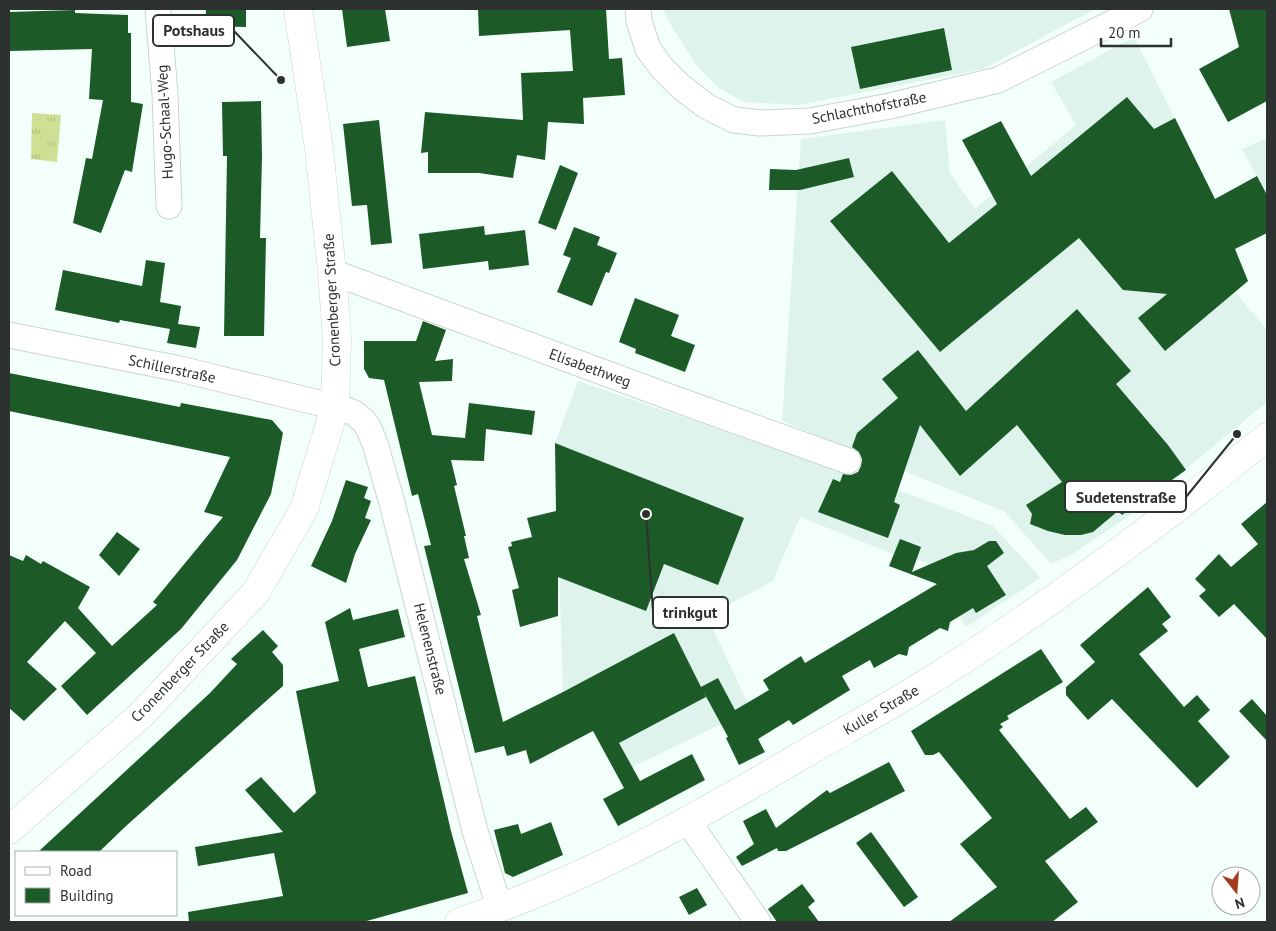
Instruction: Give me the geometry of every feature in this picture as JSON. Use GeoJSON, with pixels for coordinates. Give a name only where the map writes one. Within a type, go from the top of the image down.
{"type":"FeatureCollection","features":[{"type":"Feature","properties":{"kind":"main road","name":"Cronenberger Straße"},"geometry":{"type":"LineString","coordinates":[[9,830],[142,714],[256,592],[304,509],[340,408],[332,272],[319,149],[298,9]]}},
{"type":"Feature","properties":{"kind":"main road","name":"Kuller Straße"},"geometry":{"type":"LineString","coordinates":[[459,922],[500,909],[600,864],[687,820],[929,682],[1107,561],[1267,437]]}},
{"type":"Feature","properties":{"kind":"street","name":"Hugo-Schaal-Weg"},"geometry":{"type":"LineString","coordinates":[[158,9],[166,95],[169,206]]}},
{"type":"Feature","properties":{"kind":"street","name":"Schlachthofstraße"},"geometry":{"type":"LineString","coordinates":[[638,9],[639,21],[648,49],[662,68],[680,86],[706,106],[734,120],[760,122],[810,121],[890,106],[998,80],[1140,9]]}},
{"type":"Feature","properties":{"kind":"street","name":"Elisabethweg"},"geometry":{"type":"LineString","coordinates":[[332,272],[848,462]]}},
{"type":"Feature","properties":{"kind":"street","name":"Schillerstraße"},"geometry":{"type":"LineString","coordinates":[[9,335],[180,370],[340,408]]}},
{"type":"Feature","properties":{"kind":"street","name":"Helenenstraße"},"geometry":{"type":"LineString","coordinates":[[340,408],[354,413],[364,421],[376,447],[416,592],[475,831],[500,909]]}},
{"type":"Feature","properties":{"kind":"street"},"geometry":{"type":"LineString","coordinates":[[687,820],[758,922]]}},
{"type":"Feature","properties":{"kind":"shaded area"},"geometry":{"type":"Polygon","coordinates":[[[662,9],[1095,9],[983,69],[798,105],[743,102],[718,87],[697,66],[662,9]]]}},
{"type":"Feature","properties":{"kind":"shaded area"},"geometry":{"type":"Polygon","coordinates":[[[1134,37],[1215,199],[1248,281],[1235,292],[1267,330],[1267,402],[1129,516],[1071,555],[1051,564],[1005,512],[782,421],[801,139],[945,120],[950,173],[975,209],[1076,125],[1051,82],[1134,37]]]}},
{"type":"Feature","properties":{"kind":"shaded area"},"geometry":{"type":"Polygon","coordinates":[[[1267,138],[1267,195],[1242,149],[1267,138]]]}},
{"type":"Feature","properties":{"kind":"shaded area"},"geometry":{"type":"Polygon","coordinates":[[[578,381],[920,498],[993,526],[1040,578],[966,627],[925,562],[898,556],[800,517],[773,581],[707,616],[751,710],[632,767],[586,680],[563,692],[555,443],[578,381]]]}},
{"type":"Feature","properties":{"kind":"green space"},"geometry":{"type":"Polygon","coordinates":[[[32,113],[61,115],[57,162],[31,159],[32,113]]]}},
{"type":"Feature","properties":{"kind":"building"},"geometry":{"type":"Polygon","coordinates":[[[206,9],[246,9],[246,27],[205,26],[206,9]]]}},
{"type":"Feature","properties":{"kind":"building"},"geometry":{"type":"Polygon","coordinates":[[[342,9],[385,9],[390,41],[347,47],[342,9]]]}},
{"type":"Feature","properties":{"kind":"building"},"geometry":{"type":"Polygon","coordinates":[[[478,9],[606,9],[609,59],[622,58],[625,95],[583,98],[584,124],[548,122],[545,160],[517,155],[513,178],[479,173],[428,173],[428,152],[421,153],[425,112],[523,120],[521,73],[573,71],[570,30],[479,36],[478,9]]]}},
{"type":"Feature","properties":{"kind":"building"},"geometry":{"type":"Polygon","coordinates":[[[1229,9],[1267,9],[1267,101],[1228,122],[1199,69],[1239,47],[1229,9]]]}},
{"type":"Feature","properties":{"kind":"building"},"geometry":{"type":"Polygon","coordinates":[[[75,10],[75,13],[128,15],[128,33],[131,33],[131,102],[143,104],[132,172],[125,170],[101,233],[73,223],[86,158],[92,159],[103,100],[89,99],[92,49],[9,51],[9,12],[75,10]]]}},
{"type":"Feature","properties":{"kind":"building"},"geometry":{"type":"Polygon","coordinates":[[[944,28],[952,70],[860,89],[851,47],[944,28]]]}},
{"type":"Feature","properties":{"kind":"building"},"geometry":{"type":"Polygon","coordinates":[[[1127,97],[1154,129],[1175,118],[1215,199],[1257,176],[1267,195],[1267,233],[1235,249],[1248,281],[1165,351],[1138,318],[1167,294],[1123,290],[1079,238],[940,352],[830,221],[892,171],[949,243],[997,204],[962,140],[1001,121],[1031,176],[1127,97]]]}},
{"type":"Feature","properties":{"kind":"building"},"geometry":{"type":"Polygon","coordinates":[[[261,101],[260,238],[266,238],[264,336],[224,336],[227,156],[223,156],[222,102],[261,101]]]}},
{"type":"Feature","properties":{"kind":"building"},"geometry":{"type":"Polygon","coordinates":[[[379,120],[392,243],[371,245],[367,205],[352,206],[343,124],[379,120]]]}},
{"type":"Feature","properties":{"kind":"building"},"geometry":{"type":"Polygon","coordinates":[[[849,158],[854,177],[800,190],[769,190],[770,169],[796,170],[849,158]]]}},
{"type":"Feature","properties":{"kind":"building"},"geometry":{"type":"Polygon","coordinates":[[[560,165],[578,173],[556,230],[538,223],[560,165]]]}},
{"type":"Feature","properties":{"kind":"building"},"geometry":{"type":"Polygon","coordinates":[[[484,226],[485,235],[525,230],[529,265],[489,270],[488,261],[423,269],[419,234],[484,226]]]}},
{"type":"Feature","properties":{"kind":"building"},"geometry":{"type":"Polygon","coordinates":[[[574,227],[600,237],[597,245],[617,253],[609,273],[606,272],[592,306],[557,292],[571,258],[563,255],[574,227]]]}},
{"type":"Feature","properties":{"kind":"building"},"geometry":{"type":"Polygon","coordinates":[[[146,260],[165,263],[160,302],[181,306],[178,324],[200,327],[196,348],[167,343],[170,329],[120,320],[119,323],[55,310],[63,270],[142,286],[146,260]]]}},
{"type":"Feature","properties":{"kind":"building"},"geometry":{"type":"Polygon","coordinates":[[[635,298],[679,315],[671,336],[695,345],[685,372],[635,353],[636,349],[619,342],[635,298]]]}},
{"type":"Feature","properties":{"kind":"building"},"geometry":{"type":"Polygon","coordinates":[[[1077,309],[1131,371],[1116,384],[1168,445],[1186,470],[1122,515],[1118,511],[1093,532],[1081,535],[1065,535],[1030,524],[1032,514],[1026,505],[1062,482],[1017,425],[960,476],[920,425],[894,502],[900,505],[888,538],[818,512],[833,479],[840,482],[843,474],[851,475],[858,472],[861,466],[862,459],[859,452],[852,447],[857,433],[898,398],[882,379],[918,350],[966,411],[1077,309]]]}},
{"type":"Feature","properties":{"kind":"building"},"geometry":{"type":"Polygon","coordinates":[[[423,321],[446,330],[435,361],[453,359],[452,381],[419,382],[432,435],[465,438],[469,403],[535,411],[532,435],[486,429],[484,461],[451,460],[457,485],[454,486],[466,536],[464,536],[469,558],[464,559],[481,615],[477,616],[503,722],[674,633],[701,687],[718,678],[735,710],[769,690],[763,680],[801,656],[805,663],[937,584],[889,566],[900,539],[921,547],[912,572],[956,553],[974,550],[989,541],[996,541],[1004,553],[987,566],[1006,595],[976,613],[973,608],[950,622],[948,631],[940,628],[909,647],[907,656],[899,654],[874,668],[870,660],[842,676],[850,690],[793,725],[789,720],[758,739],[765,752],[739,765],[726,738],[728,737],[703,691],[706,697],[619,743],[640,781],[692,754],[705,780],[618,826],[603,799],[624,788],[593,731],[530,764],[526,750],[507,756],[504,746],[475,753],[424,546],[431,545],[418,494],[412,496],[384,380],[369,378],[364,369],[364,341],[416,341],[423,321]]]}},
{"type":"Feature","properties":{"kind":"building"},"geometry":{"type":"Polygon","coordinates":[[[9,373],[180,407],[181,403],[272,420],[283,433],[271,494],[237,560],[181,629],[87,715],[61,686],[96,653],[65,621],[27,662],[57,689],[24,721],[9,708],[9,555],[23,561],[26,555],[41,564],[43,561],[90,587],[78,608],[112,646],[157,605],[153,602],[223,517],[204,512],[230,457],[9,411],[9,373]]]}},
{"type":"Feature","properties":{"kind":"building"},"geometry":{"type":"Polygon","coordinates":[[[555,443],[744,518],[718,585],[664,564],[646,611],[558,577],[558,616],[520,627],[512,590],[519,588],[508,547],[512,546],[511,542],[532,537],[527,518],[556,511],[555,443]]]}},
{"type":"Feature","properties":{"kind":"building"},"geometry":{"type":"Polygon","coordinates":[[[346,480],[368,487],[364,498],[371,501],[365,518],[371,520],[355,554],[346,583],[311,566],[332,521],[346,480]]]}},
{"type":"Feature","properties":{"kind":"building"},"geometry":{"type":"Polygon","coordinates":[[[1267,502],[1267,639],[1234,604],[1219,617],[1199,596],[1206,590],[1195,579],[1219,554],[1231,567],[1258,544],[1241,524],[1267,502]]]}},
{"type":"Feature","properties":{"kind":"building"},"geometry":{"type":"Polygon","coordinates":[[[117,532],[140,549],[119,576],[99,555],[117,532]]]}},
{"type":"Feature","properties":{"kind":"building"},"geometry":{"type":"Polygon","coordinates":[[[1148,587],[1171,617],[1162,624],[1168,631],[1139,654],[1184,707],[1197,695],[1210,710],[1198,721],[1230,757],[1197,788],[1112,699],[1088,720],[1066,695],[1066,687],[1095,662],[1080,645],[1148,587]]]}},
{"type":"Feature","properties":{"kind":"building"},"geometry":{"type":"Polygon","coordinates":[[[350,608],[353,620],[398,609],[405,637],[359,649],[368,687],[415,676],[451,831],[468,893],[363,922],[189,922],[188,912],[283,896],[274,853],[198,866],[195,847],[283,832],[245,790],[261,777],[294,813],[316,793],[296,691],[339,681],[325,622],[350,608]]]}},
{"type":"Feature","properties":{"kind":"building"},"geometry":{"type":"Polygon","coordinates":[[[263,630],[278,646],[272,652],[283,665],[283,686],[100,851],[39,851],[210,693],[237,664],[231,659],[263,630]]]}},
{"type":"Feature","properties":{"kind":"building"},"geometry":{"type":"Polygon","coordinates":[[[1041,649],[1063,682],[1007,716],[1009,719],[1000,724],[1003,727],[999,730],[1070,819],[1086,807],[1098,822],[1045,861],[1078,902],[1052,922],[949,922],[997,887],[960,844],[992,818],[939,752],[933,755],[925,755],[911,731],[1041,649]]]}},
{"type":"Feature","properties":{"kind":"building"},"geometry":{"type":"Polygon","coordinates":[[[1252,699],[1267,716],[1267,741],[1239,711],[1252,699]]]}},
{"type":"Feature","properties":{"kind":"building"},"geometry":{"type":"Polygon","coordinates":[[[889,762],[905,791],[786,851],[778,851],[777,848],[742,866],[736,857],[754,844],[743,821],[766,809],[776,828],[827,790],[830,793],[889,762]]]}},
{"type":"Feature","properties":{"kind":"building"},"geometry":{"type":"Polygon","coordinates":[[[551,822],[563,855],[513,877],[505,873],[494,830],[518,824],[521,834],[551,822]]]}},
{"type":"Feature","properties":{"kind":"building"},"geometry":{"type":"Polygon","coordinates":[[[871,832],[918,897],[904,907],[856,843],[871,832]]]}},
{"type":"Feature","properties":{"kind":"building"},"geometry":{"type":"Polygon","coordinates":[[[802,884],[815,901],[808,907],[819,922],[777,922],[768,909],[802,884]]]}},
{"type":"Feature","properties":{"kind":"building"},"geometry":{"type":"Polygon","coordinates":[[[697,888],[707,905],[689,915],[679,897],[697,888]]]}},
{"type":"Feature","properties":{"kind":"place","name":"Potshaus"},"geometry":{"type":"Point","coordinates":[281,80]}},
{"type":"Feature","properties":{"kind":"place","name":"Sudetenstraße"},"geometry":{"type":"Point","coordinates":[1237,434]}},
{"type":"Feature","properties":{"kind":"place","name":"trinkgut"},"geometry":{"type":"Point","coordinates":[646,514]}}]}
